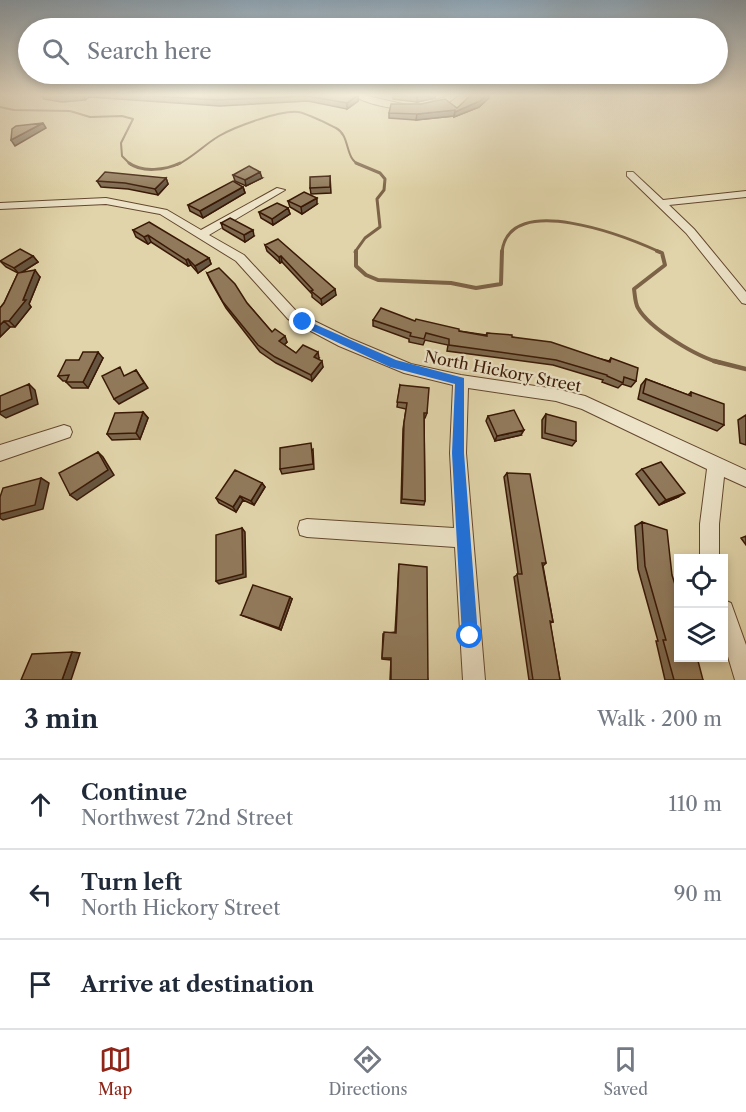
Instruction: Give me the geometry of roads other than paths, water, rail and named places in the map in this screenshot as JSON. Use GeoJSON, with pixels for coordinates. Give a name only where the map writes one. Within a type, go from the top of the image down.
{"type":"FeatureCollection","features":[{"type":"Feature","properties":{"kind":"street"},"geometry":{"type":"LineString","coordinates":[[630,174],[703,245],[746,300]]}},
{"type":"Feature","properties":{"kind":"street"},"geometry":{"type":"LineString","coordinates":[[202,234],[280,190]]}},
{"type":"Feature","properties":{"kind":"street"},"geometry":{"type":"LineString","coordinates":[[661,203],[746,194]]}},
{"type":"Feature","properties":{"kind":"street","name":"North Hickory Street"},"geometry":{"type":"LineString","coordinates":[[0,206],[87,201],[124,203],[163,212],[240,258],[263,281],[284,308],[303,322],[394,364],[460,381],[572,399],[746,479]]}},
{"type":"Feature","properties":{"kind":"street"},"geometry":{"type":"LineString","coordinates":[[460,381],[458,453],[474,680]]}},
{"type":"Feature","properties":{"kind":"street"},"geometry":{"type":"LineString","coordinates":[[0,453],[64,432]]}},
{"type":"Feature","properties":{"kind":"street"},"geometry":{"type":"LineString","coordinates":[[710,554],[710,521],[714,502],[716,465]]}},
{"type":"Feature","properties":{"kind":"street"},"geometry":{"type":"LineString","coordinates":[[307,528],[463,538]]}},
{"type":"Feature","properties":{"kind":"street"},"geometry":{"type":"LineString","coordinates":[[728,625],[746,680]]}},
{"type":"Feature","properties":{"kind":"waterway"},"geometry":{"type":"LineString","coordinates":[[129,127],[121,143],[122,156],[129,163]]}},
{"type":"Feature","properties":{"kind":"waterway"},"geometry":{"type":"LineString","coordinates":[[177,165],[219,136],[238,127]]}},
{"type":"Feature","properties":{"kind":"waterway"},"geometry":{"type":"LineString","coordinates":[[333,127],[344,136],[352,158],[358,164]]}},
{"type":"Feature","properties":{"kind":"waterway"},"geometry":{"type":"LineString","coordinates":[[129,163],[147,169],[180,163]]}},
{"type":"Feature","properties":{"kind":"waterway"},"geometry":{"type":"LineString","coordinates":[[355,252],[365,238],[380,227],[377,199],[384,190],[385,179],[380,173],[358,164]]}},
{"type":"Feature","properties":{"kind":"waterway"},"geometry":{"type":"LineString","coordinates":[[502,252],[509,234],[525,224],[546,221],[571,223],[597,229],[660,252]]}},
{"type":"Feature","properties":{"kind":"waterway"},"geometry":{"type":"LineString","coordinates":[[356,251],[356,266],[366,275],[378,280],[451,283],[476,288],[501,284],[502,251]]}},
{"type":"Feature","properties":{"kind":"waterway"},"geometry":{"type":"LineString","coordinates":[[657,251],[662,253],[665,265],[634,289],[638,308],[663,333],[700,355],[716,362]]}},
{"type":"Feature","properties":{"kind":"waterway"},"geometry":{"type":"LineString","coordinates":[[716,362],[746,369]]}},
{"type":"Feature","properties":{"kind":"waterway"},"geometry":{"type":"LineString","coordinates":[[716,362],[721,363]]}}]}
